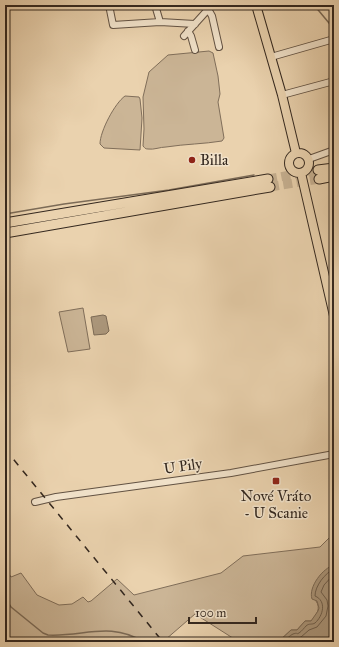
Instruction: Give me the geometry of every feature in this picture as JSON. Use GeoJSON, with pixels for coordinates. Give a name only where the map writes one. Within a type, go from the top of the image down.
{"type":"FeatureCollection","features":[{"type":"Feature","properties":{"kind":"highway"},"geometry":{"type":"LineString","coordinates":[[334,168],[318,175],[334,176]]}},
{"type":"Feature","properties":{"kind":"highway"},"geometry":{"type":"LineString","coordinates":[[5,223],[269,183],[5,232]]}},
{"type":"Feature","properties":{"kind":"main road"},"geometry":{"type":"LineString","coordinates":[[256,5],[282,95],[296,153]]}},
{"type":"Feature","properties":{"kind":"main road"},"geometry":{"type":"LineString","coordinates":[[296,153],[305,154],[309,159],[307,169],[301,172],[294,172],[290,167],[289,160],[296,153]]}},
{"type":"Feature","properties":{"kind":"main road"},"geometry":{"type":"LineString","coordinates":[[301,172],[334,316]]}},
{"type":"Feature","properties":{"kind":"street"},"geometry":{"type":"LineString","coordinates":[[109,5],[114,25],[160,22],[195,24]]}},
{"type":"Feature","properties":{"kind":"street"},"geometry":{"type":"LineString","coordinates":[[155,5],[160,22]]}},
{"type":"Feature","properties":{"kind":"street"},"geometry":{"type":"LineString","coordinates":[[196,50],[187,33],[210,7]]}},
{"type":"Feature","properties":{"kind":"street"},"geometry":{"type":"LineString","coordinates":[[210,7],[220,47]]}},
{"type":"Feature","properties":{"kind":"street"},"geometry":{"type":"LineString","coordinates":[[271,57],[334,39]]}},
{"type":"Feature","properties":{"kind":"street"},"geometry":{"type":"LineString","coordinates":[[282,95],[334,81]]}},
{"type":"Feature","properties":{"kind":"street"},"geometry":{"type":"LineString","coordinates":[[309,159],[334,150]]}},
{"type":"Feature","properties":{"kind":"street","name":"U Pily"},"geometry":{"type":"LineString","coordinates":[[34,502],[56,497],[231,473],[334,454]]}},
{"type":"Feature","properties":{"kind":"shaded area"},"geometry":{"type":"Polygon","coordinates":[[[209,51],[213,53],[218,76],[220,94],[218,102],[224,138],[222,141],[215,142],[146,149],[143,146],[143,97],[149,72],[168,55],[209,51]]]}},
{"type":"Feature","properties":{"kind":"shaded area"},"geometry":{"type":"Polygon","coordinates":[[[125,96],[139,97],[140,99],[142,118],[140,150],[104,148],[100,144],[102,132],[113,111],[125,96]]]}},
{"type":"Feature","properties":{"kind":"shaded area"},"geometry":{"type":"Polygon","coordinates":[[[83,308],[90,349],[68,352],[59,312],[83,308]]]}},
{"type":"Feature","properties":{"kind":"shaded area"},"geometry":{"type":"Polygon","coordinates":[[[334,533],[334,565],[316,601],[318,606],[317,614],[311,621],[305,621],[297,630],[291,630],[278,642],[239,642],[195,614],[165,640],[166,642],[5,642],[5,568],[11,577],[21,573],[37,595],[59,605],[72,604],[83,597],[88,602],[91,601],[117,579],[134,595],[221,573],[243,556],[320,547],[334,533]]]}},
{"type":"Feature","properties":{"kind":"water"},"geometry":{"type":"Polygon","coordinates":[[[106,316],[109,331],[106,334],[94,335],[91,317],[106,316]]]}},
{"type":"Feature","properties":{"kind":"water"},"geometry":{"type":"Polygon","coordinates":[[[334,565],[334,632],[323,642],[278,642],[291,630],[297,630],[305,621],[311,621],[319,608],[317,601],[312,599],[311,594],[314,584],[325,570],[334,565]]]}},
{"type":"Feature","properties":{"kind":"waterway"},"geometry":{"type":"LineString","coordinates":[[314,5],[334,29]]}},
{"type":"Feature","properties":{"kind":"waterway"},"geometry":{"type":"LineString","coordinates":[[5,214],[64,204],[169,190],[254,175]]}},
{"type":"Feature","properties":{"kind":"waterway"},"geometry":{"type":"LineString","coordinates":[[5,598],[11,607],[43,633],[48,635],[108,631],[119,632],[144,642]]}},
{"type":"Feature","properties":{"kind":"tunnel"},"geometry":{"type":"LineString","coordinates":[[268,179],[318,170]]}},
{"type":"Feature","properties":{"kind":"tunnel"},"geometry":{"type":"LineString","coordinates":[[270,187],[319,179]]}},
{"type":"Feature","properties":{"kind":"railway"},"geometry":{"type":"LineString","coordinates":[[5,449],[163,642]]}},
{"type":"Feature","properties":{"kind":"place","name":"Billa"},"geometry":{"type":"Point","coordinates":[192,160]}},
{"type":"Feature","properties":{"kind":"place","name":"Nové Vráto - U Scanie"},"geometry":{"type":"Point","coordinates":[276,481]}}]}
